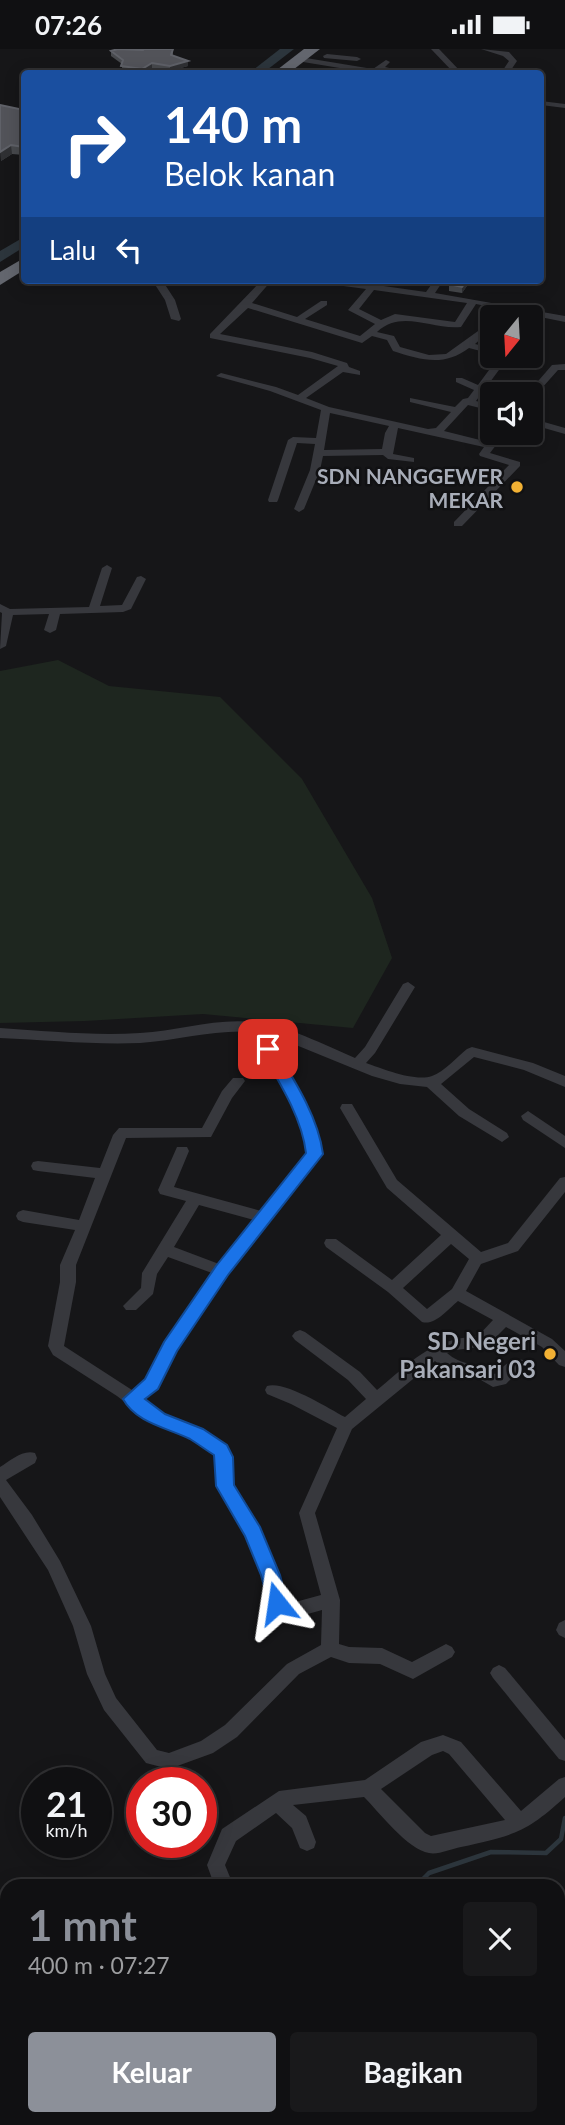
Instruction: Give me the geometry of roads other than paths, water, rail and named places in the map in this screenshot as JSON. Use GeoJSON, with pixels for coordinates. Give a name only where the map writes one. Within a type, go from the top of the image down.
{"type":"FeatureCollection","features":[{"type":"Feature","properties":{"kind":"highway"},"geometry":{"type":"LineString","coordinates":[[0,281],[21,265]]}},
{"type":"Feature","properties":{"kind":"highway"},"geometry":{"type":"LineString","coordinates":[[0,289],[21,273]]}},
{"type":"Feature","properties":{"kind":"street"},"geometry":{"type":"LineString","coordinates":[[485,49],[506,54],[513,61],[507,70]]}},
{"type":"Feature","properties":{"kind":"street"},"geometry":{"type":"LineString","coordinates":[[304,64],[358,53]]}},
{"type":"Feature","properties":{"kind":"street"},"geometry":{"type":"LineString","coordinates":[[426,56],[438,54],[455,70]]}},
{"type":"Feature","properties":{"kind":"street"},"geometry":{"type":"LineString","coordinates":[[379,69],[386,61]]}},
{"type":"Feature","properties":{"kind":"street"},"geometry":{"type":"LineString","coordinates":[[304,64],[357,70]]}},
{"type":"Feature","properties":{"kind":"street"},"geometry":{"type":"LineString","coordinates":[[379,69],[386,70]]}},
{"type":"Feature","properties":{"kind":"street"},"geometry":{"type":"LineString","coordinates":[[544,103],[565,106]]}},
{"type":"Feature","properties":{"kind":"street"},"geometry":{"type":"LineString","coordinates":[[160,284],[170,300],[176,319]]}},
{"type":"Feature","properties":{"kind":"street"},"geometry":{"type":"LineString","coordinates":[[264,284],[212,336],[345,366]]}},
{"type":"Feature","properties":{"kind":"street"},"geometry":{"type":"LineString","coordinates":[[350,284],[488,305]]}},
{"type":"Feature","properties":{"kind":"street"},"geometry":{"type":"LineString","coordinates":[[429,295],[436,284]]}},
{"type":"Feature","properties":{"kind":"street"},"geometry":{"type":"LineString","coordinates":[[372,287],[353,310],[381,323]]}},
{"type":"Feature","properties":{"kind":"street"},"geometry":{"type":"LineString","coordinates":[[370,333],[391,338],[396,348],[429,360],[452,358],[468,345],[478,323],[473,302]]}},
{"type":"Feature","properties":{"kind":"street"},"geometry":{"type":"LineString","coordinates":[[298,320],[324,303]]}},
{"type":"Feature","properties":{"kind":"street"},"geometry":{"type":"LineString","coordinates":[[246,304],[362,339],[381,323],[401,317],[456,325],[478,323]]}},
{"type":"Feature","properties":{"kind":"street"},"geometry":{"type":"LineString","coordinates":[[543,315],[565,319]]}},
{"type":"Feature","properties":{"kind":"street"},"geometry":{"type":"LineString","coordinates":[[468,345],[480,348]]}},
{"type":"Feature","properties":{"kind":"street"},"geometry":{"type":"LineString","coordinates":[[345,366],[344,369],[356,373]]}},
{"type":"Feature","properties":{"kind":"street"},"geometry":{"type":"LineString","coordinates":[[299,399],[345,366]]}},
{"type":"Feature","properties":{"kind":"street"},"geometry":{"type":"LineString","coordinates":[[542,382],[555,367],[565,367]]}},
{"type":"Feature","properties":{"kind":"street"},"geometry":{"type":"LineString","coordinates":[[471,401],[494,368]]}},
{"type":"Feature","properties":{"kind":"street"},"geometry":{"type":"LineString","coordinates":[[221,376],[326,409],[480,443]]}},
{"type":"Feature","properties":{"kind":"street"},"geometry":{"type":"LineString","coordinates":[[459,380],[478,388]]}},
{"type":"Feature","properties":{"kind":"street"},"geometry":{"type":"LineString","coordinates":[[413,400],[457,410]]}},
{"type":"Feature","properties":{"kind":"street"},"geometry":{"type":"LineString","coordinates":[[436,432],[465,401],[480,404]]}},
{"type":"Feature","properties":{"kind":"street"},"geometry":{"type":"LineString","coordinates":[[299,509],[316,470],[326,409]]}},
{"type":"Feature","properties":{"kind":"street"},"geometry":{"type":"LineString","coordinates":[[395,424],[390,433],[388,456],[410,460]]}},
{"type":"Feature","properties":{"kind":"street"},"geometry":{"type":"LineString","coordinates":[[545,425],[565,431]]}},
{"type":"Feature","properties":{"kind":"street"},"geometry":{"type":"LineString","coordinates":[[273,500],[293,440],[321,441]]}},
{"type":"Feature","properties":{"kind":"street"},"geometry":{"type":"LineString","coordinates":[[458,524],[516,464],[485,455],[489,445]]}},
{"type":"Feature","properties":{"kind":"street"},"geometry":{"type":"LineString","coordinates":[[319,453],[387,452]]}},
{"type":"Feature","properties":{"kind":"street"},"geometry":{"type":"LineString","coordinates":[[94,608],[107,568]]}},
{"type":"Feature","properties":{"kind":"street"},"geometry":{"type":"LineString","coordinates":[[0,646],[4,610],[55,611],[127,607],[141,579]]}},
{"type":"Feature","properties":{"kind":"street"},"geometry":{"type":"LineString","coordinates":[[50,630],[55,611]]}},
{"type":"Feature","properties":{"kind":"street"},"geometry":{"type":"LineString","coordinates":[[358,1063],[370,1050],[408,987]]}},
{"type":"Feature","properties":{"kind":"street"},"geometry":{"type":"LineString","coordinates":[[0,1033],[136,1038],[252,1025],[273,1030],[386,1076],[431,1082],[443,1097],[502,1137]]}},
{"type":"Feature","properties":{"kind":"street"},"geometry":{"type":"LineString","coordinates":[[132,1399],[151,1384],[170,1347],[222,1271],[263,1217],[308,1165],[315,1149],[288,1084],[268,1049]]}},
{"type":"Feature","properties":{"kind":"street"},"geometry":{"type":"LineString","coordinates":[[431,1082],[472,1052],[562,1076]]}},
{"type":"Feature","properties":{"kind":"street"},"geometry":{"type":"LineString","coordinates":[[238,1081],[227,1094],[209,1131],[188,1134],[122,1132],[68,1265],[56,1346],[62,1353],[159,1419],[196,1434],[221,1450],[224,1457],[225,1486],[253,1533],[271,1575],[277,1603],[284,1611],[290,1612],[331,1600]]}},
{"type":"Feature","properties":{"kind":"street"},"geometry":{"type":"LineString","coordinates":[[347,1108],[392,1184],[479,1259]]}},
{"type":"Feature","properties":{"kind":"street"},"geometry":{"type":"LineString","coordinates":[[528,1116],[565,1143]]}},
{"type":"Feature","properties":{"kind":"street"},"geometry":{"type":"LineString","coordinates":[[183,1151],[165,1190],[263,1217]]}},
{"type":"Feature","properties":{"kind":"street"},"geometry":{"type":"LineString","coordinates":[[38,1166],[104,1174]]}},
{"type":"Feature","properties":{"kind":"street"},"geometry":{"type":"LineString","coordinates":[[331,1243],[393,1288],[427,1318],[457,1293],[479,1259],[513,1247],[565,1182]]}},
{"type":"Feature","properties":{"kind":"street"},"geometry":{"type":"LineString","coordinates":[[131,1307],[148,1290],[150,1273],[196,1198]]}},
{"type":"Feature","properties":{"kind":"street"},"geometry":{"type":"LineString","coordinates":[[23,1216],[84,1226]]}},
{"type":"Feature","properties":{"kind":"street"},"geometry":{"type":"LineString","coordinates":[[393,1288],[451,1235]]}},
{"type":"Feature","properties":{"kind":"street"},"geometry":{"type":"LineString","coordinates":[[164,1249],[222,1271]]}},
{"type":"Feature","properties":{"kind":"street"},"geometry":{"type":"LineString","coordinates":[[457,1293],[547,1343],[565,1361]]}},
{"type":"Feature","properties":{"kind":"street"},"geometry":{"type":"LineString","coordinates":[[330,1649],[331,1600],[307,1513],[346,1425],[435,1352],[454,1344],[482,1342],[504,1319]]}},
{"type":"Feature","properties":{"kind":"street"},"geometry":{"type":"LineString","coordinates":[[300,1336],[354,1376],[376,1400]]}},
{"type":"Feature","properties":{"kind":"street"},"geometry":{"type":"LineString","coordinates":[[435,1352],[450,1365],[478,1371],[493,1381],[500,1380],[517,1364]]}},
{"type":"Feature","properties":{"kind":"street"},"geometry":{"type":"LineString","coordinates":[[272,1390],[297,1399],[346,1425]]}},
{"type":"Feature","properties":{"kind":"street"},"geometry":{"type":"LineString","coordinates":[[0,1475],[29,1458]]}},
{"type":"Feature","properties":{"kind":"street"},"geometry":{"type":"LineString","coordinates":[[0,1484],[54,1566],[82,1626],[96,1674],[110,1704],[152,1757],[160,1761],[169,1761],[207,1747],[231,1731],[293,1669],[330,1649],[349,1655],[382,1656],[413,1671],[446,1652]]}},
{"type":"Feature","properties":{"kind":"street"},"geometry":{"type":"LineString","coordinates":[[499,1674],[565,1753]]}},
{"type":"Feature","properties":{"kind":"street"},"geometry":{"type":"LineString","coordinates":[[222,1879],[216,1865],[224,1842],[239,1827],[277,1802],[293,1794],[334,1793],[368,1788],[427,1748],[443,1743],[455,1748],[519,1823]]}},
{"type":"Feature","properties":{"kind":"street"},"geometry":{"type":"LineString","coordinates":[[368,1788],[418,1839],[430,1845],[496,1831],[519,1823],[565,1785]]}},
{"type":"Feature","properties":{"kind":"street"},"geometry":{"type":"LineString","coordinates":[[277,1802],[299,1822],[307,1842]]}},
{"type":"Feature","properties":{"kind":"waterway"},"geometry":{"type":"LineString","coordinates":[[259,70],[288,49]]}},
{"type":"Feature","properties":{"kind":"waterway"},"geometry":{"type":"LineString","coordinates":[[0,258],[21,243]]}},
{"type":"Feature","properties":{"kind":"waterway"},"geometry":{"type":"LineString","coordinates":[[423,1879],[429,1873],[491,1852],[546,1853],[561,1839],[565,1818]]}},
{"type":"Feature","properties":{"kind":"place","name":"SDN NANGGEWER MEKAR"},"geometry":{"type":"Point","coordinates":[517,487]}},
{"type":"Feature","properties":{"kind":"place","name":"SD Negeri Pakansari 03"},"geometry":{"type":"Point","coordinates":[550,1354]}}]}
